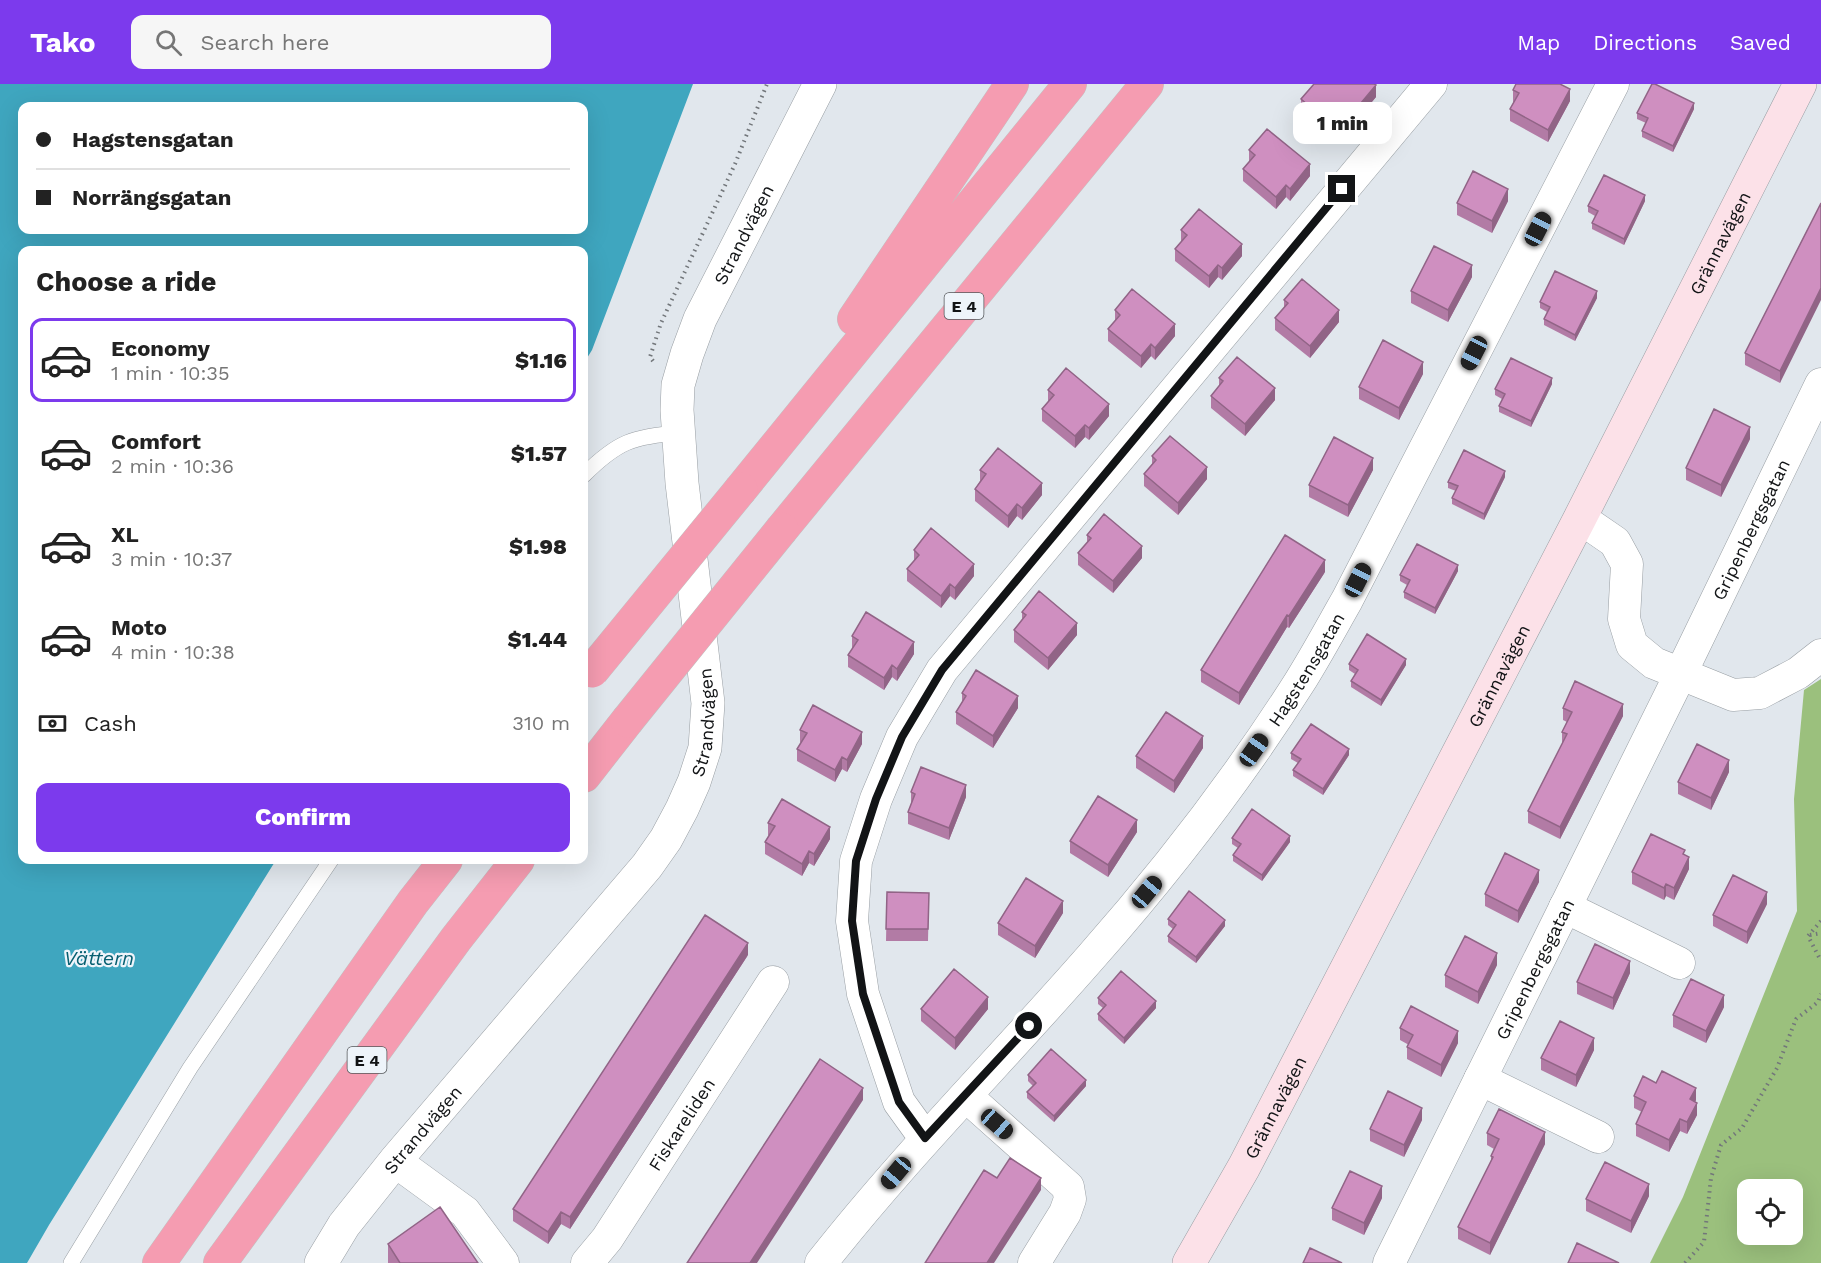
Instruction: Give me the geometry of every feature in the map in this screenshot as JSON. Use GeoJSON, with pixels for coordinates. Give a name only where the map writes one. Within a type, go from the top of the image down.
{"type":"FeatureCollection","features":[{"type":"Feature","properties":{"kind":"highway"},"geometry":{"type":"LineString","coordinates":[[741,489],[1012,84]]}},
{"type":"Feature","properties":{"kind":"highway"},"geometry":{"type":"LineString","coordinates":[[588,676],[1070,84]]}},
{"type":"Feature","properties":{"kind":"highway","name":"E 4"},"geometry":{"type":"LineString","coordinates":[[588,771],[782,529],[1147,84]]}},
{"type":"Feature","properties":{"kind":"highway"},"geometry":{"type":"LineString","coordinates":[[159,1263],[399,922],[443,864]]}},
{"type":"Feature","properties":{"kind":"highway","name":"E 4"},"geometry":{"type":"LineString","coordinates":[[220,1263],[456,939],[515,864]]}},
{"type":"Feature","properties":{"kind":"main road","name":"Grännavägen"},"geometry":{"type":"LineString","coordinates":[[1189,1263],[1244,1167],[1580,518],[1800,84]]}},
{"type":"Feature","properties":{"kind":"street","name":"Strandvägen"},"geometry":{"type":"LineString","coordinates":[[321,1263],[344,1225],[395,1161],[646,866],[666,839],[694,782],[705,748],[708,703],[682,483],[677,410],[678,385],[700,319],[820,84]]}},
{"type":"Feature","properties":{"kind":"street"},"geometry":{"type":"LineString","coordinates":[[925,1138],[899,1102],[863,994],[852,921],[856,861],[876,799],[902,737],[942,670],[1431,84]]}},
{"type":"Feature","properties":{"kind":"street","name":"Hagstensgatan"},"geometry":{"type":"LineString","coordinates":[[820,1263],[925,1138],[1092,957],[1161,876],[1231,783],[1300,682],[1347,600],[1613,84]]}},
{"type":"Feature","properties":{"kind":"street","name":"Gripenbergsgatan"},"geometry":{"type":"LineString","coordinates":[[1401,1259],[1480,1079],[1821,384]]}},
{"type":"Feature","properties":{"kind":"street"},"geometry":{"type":"LineString","coordinates":[[1580,518],[1615,542],[1627,564],[1624,619],[1632,645],[1654,663],[1733,695],[1760,693],[1797,673],[1821,655]]}},
{"type":"Feature","properties":{"kind":"street"},"geometry":{"type":"LineString","coordinates":[[1565,907],[1679,963]]}},
{"type":"Feature","properties":{"kind":"street","name":"Fiskareliden"},"geometry":{"type":"LineString","coordinates":[[587,1263],[607,1239],[773,982]]}},
{"type":"Feature","properties":{"kind":"street"},"geometry":{"type":"LineString","coordinates":[[1480,1079],[1598,1137]]}},
{"type":"Feature","properties":{"kind":"street"},"geometry":{"type":"LineString","coordinates":[[966,1096],[1068,1187],[1070,1199],[1065,1213],[1034,1263]]}},
{"type":"Feature","properties":{"kind":"street"},"geometry":{"type":"LineString","coordinates":[[395,1161],[465,1212],[503,1263]]}},
{"type":"Feature","properties":{"kind":"lane"},"geometry":{"type":"LineString","coordinates":[[588,471],[600,459],[633,439],[680,433]]}},
{"type":"Feature","properties":{"kind":"lane"},"geometry":{"type":"LineString","coordinates":[[71,1263],[190,1068],[328,864]]}},
{"type":"Feature","properties":{"kind":"path"},"geometry":{"type":"LineString","coordinates":[[657,366],[650,357],[661,323],[735,164],[767,84]]}},
{"type":"Feature","properties":{"kind":"path"},"geometry":{"type":"LineString","coordinates":[[1808,936],[1821,921]]}},
{"type":"Feature","properties":{"kind":"path"},"geometry":{"type":"LineString","coordinates":[[1808,936],[1821,933]]}},
{"type":"Feature","properties":{"kind":"path"},"geometry":{"type":"LineString","coordinates":[[1808,936],[1821,961]]}},
{"type":"Feature","properties":{"kind":"path"},"geometry":{"type":"LineString","coordinates":[[1685,1263],[1704,1242],[1711,1178],[1722,1145],[1742,1128],[1777,1068],[1796,1019],[1818,1002],[1821,994]]}},
{"type":"Feature","properties":{"kind":"green space"},"geometry":{"type":"Polygon","coordinates":[[[1821,679],[1821,1263],[1650,1263],[1683,1197],[1797,911],[1794,799],[1804,690],[1821,679]]]}},
{"type":"Feature","properties":{"kind":"water","name":"Vättern"},"geometry":{"type":"Polygon","coordinates":[[[0,84],[693,84],[588,356],[588,246],[18,246],[18,864],[274,864],[27,1263],[0,1263],[0,84]]]}},
{"type":"Feature","properties":{"kind":"building"},"geometry":{"type":"Polygon","coordinates":[[[1314,84],[1376,85],[1356,109],[1352,105],[1334,127],[1301,99],[1314,84]]]}},
{"type":"Feature","properties":{"kind":"building"},"geometry":{"type":"Polygon","coordinates":[[[1516,84],[1560,84],[1570,89],[1548,130],[1510,109],[1519,93],[1513,90],[1516,84]]]}},
{"type":"Feature","properties":{"kind":"building"},"geometry":{"type":"Polygon","coordinates":[[[1652,84],[1694,103],[1673,146],[1642,131],[1648,118],[1637,113],[1652,84]]]}},
{"type":"Feature","properties":{"kind":"building"},"geometry":{"type":"Polygon","coordinates":[[[1267,129],[1310,164],[1290,189],[1286,185],[1276,197],[1243,169],[1255,155],[1249,150],[1267,129]]]}},
{"type":"Feature","properties":{"kind":"building"},"geometry":{"type":"Polygon","coordinates":[[[1473,171],[1508,189],[1492,221],[1457,203],[1473,171]]]}},
{"type":"Feature","properties":{"kind":"building"},"geometry":{"type":"Polygon","coordinates":[[[1604,175],[1645,195],[1624,239],[1592,223],[1598,211],[1588,206],[1604,175]]]}},
{"type":"Feature","properties":{"kind":"building"},"geometry":{"type":"Polygon","coordinates":[[[1821,203],[1821,288],[1780,371],[1745,353],[1821,203]]]}},
{"type":"Feature","properties":{"kind":"building"},"geometry":{"type":"Polygon","coordinates":[[[1199,209],[1242,244],[1222,268],[1218,265],[1209,276],[1175,249],[1187,235],[1181,230],[1199,209]]]}},
{"type":"Feature","properties":{"kind":"building"},"geometry":{"type":"Polygon","coordinates":[[[1434,246],[1472,265],[1448,310],[1411,291],[1434,246]]]}},
{"type":"Feature","properties":{"kind":"building"},"geometry":{"type":"Polygon","coordinates":[[[1555,271],[1597,291],[1575,335],[1544,319],[1550,307],[1540,302],[1555,271]]]}},
{"type":"Feature","properties":{"kind":"building"},"geometry":{"type":"Polygon","coordinates":[[[1302,279],[1339,310],[1310,346],[1275,318],[1288,303],[1284,300],[1302,279]]]}},
{"type":"Feature","properties":{"kind":"building"},"geometry":{"type":"Polygon","coordinates":[[[1132,289],[1175,324],[1155,348],[1151,344],[1141,356],[1108,329],[1120,315],[1115,310],[1132,289]]]}},
{"type":"Feature","properties":{"kind":"building"},"geometry":{"type":"Polygon","coordinates":[[[1383,340],[1423,362],[1399,408],[1359,387],[1383,340]]]}},
{"type":"Feature","properties":{"kind":"building"},"geometry":{"type":"Polygon","coordinates":[[[1237,357],[1275,388],[1245,424],[1211,396],[1223,381],[1219,378],[1237,357]]]}},
{"type":"Feature","properties":{"kind":"building"},"geometry":{"type":"Polygon","coordinates":[[[1511,358],[1552,378],[1531,421],[1499,406],[1505,394],[1495,389],[1511,358]]]}},
{"type":"Feature","properties":{"kind":"building"},"geometry":{"type":"Polygon","coordinates":[[[1066,368],[1109,404],[1089,428],[1085,425],[1075,436],[1042,409],[1054,395],[1048,390],[1066,368]]]}},
{"type":"Feature","properties":{"kind":"building"},"geometry":{"type":"Polygon","coordinates":[[[1714,409],[1750,427],[1721,485],[1686,468],[1714,409]]]}},
{"type":"Feature","properties":{"kind":"building"},"geometry":{"type":"Polygon","coordinates":[[[1170,436],[1207,467],[1178,503],[1144,474],[1156,460],[1152,456],[1170,436]]]}},
{"type":"Feature","properties":{"kind":"building"},"geometry":{"type":"Polygon","coordinates":[[[1334,437],[1373,458],[1348,505],[1309,485],[1334,437]]]}},
{"type":"Feature","properties":{"kind":"building"},"geometry":{"type":"Polygon","coordinates":[[[998,448],[1042,483],[1022,508],[1017,504],[1008,516],[975,489],[986,474],[980,470],[998,448]]]}},
{"type":"Feature","properties":{"kind":"building"},"geometry":{"type":"Polygon","coordinates":[[[1464,450],[1505,471],[1484,514],[1452,498],[1458,486],[1448,482],[1464,450]]]}},
{"type":"Feature","properties":{"kind":"building"},"geometry":{"type":"Polygon","coordinates":[[[1104,514],[1142,546],[1113,581],[1078,553],[1091,538],[1087,535],[1104,514]]]}},
{"type":"Feature","properties":{"kind":"building"},"geometry":{"type":"Polygon","coordinates":[[[931,528],[974,564],[955,588],[950,584],[941,596],[907,569],[919,555],[914,550],[931,528]]]}},
{"type":"Feature","properties":{"kind":"building"},"geometry":{"type":"Polygon","coordinates":[[[1285,535],[1325,560],[1289,616],[1287,615],[1239,693],[1201,670],[1285,535]]]}},
{"type":"Feature","properties":{"kind":"building"},"geometry":{"type":"Polygon","coordinates":[[[1417,544],[1458,565],[1435,608],[1404,592],[1410,580],[1400,575],[1417,544]]]}},
{"type":"Feature","properties":{"kind":"building"},"geometry":{"type":"Polygon","coordinates":[[[1039,591],[1077,623],[1048,658],[1014,630],[1026,615],[1022,612],[1039,591]]]}},
{"type":"Feature","properties":{"kind":"building"},"geometry":{"type":"Polygon","coordinates":[[[866,612],[914,642],[897,669],[892,665],[884,678],[848,655],[858,640],[852,636],[866,612]]]}},
{"type":"Feature","properties":{"kind":"building"},"geometry":{"type":"Polygon","coordinates":[[[1367,634],[1406,659],[1381,700],[1351,681],[1358,670],[1349,664],[1367,634]]]}},
{"type":"Feature","properties":{"kind":"building"},"geometry":{"type":"Polygon","coordinates":[[[976,670],[1018,696],[993,736],[956,712],[966,696],[962,693],[976,670]]]}},
{"type":"Feature","properties":{"kind":"building"},"geometry":{"type":"Polygon","coordinates":[[[1575,681],[1623,704],[1560,827],[1528,811],[1567,734],[1562,732],[1572,712],[1563,708],[1575,681]]]}},
{"type":"Feature","properties":{"kind":"building"},"geometry":{"type":"Polygon","coordinates":[[[813,705],[862,732],[847,760],[842,757],[835,770],[797,749],[807,733],[800,730],[813,705]]]}},
{"type":"Feature","properties":{"kind":"building"},"geometry":{"type":"Polygon","coordinates":[[[1166,712],[1203,736],[1174,781],[1136,756],[1166,712]]]}},
{"type":"Feature","properties":{"kind":"building"},"geometry":{"type":"Polygon","coordinates":[[[1311,724],[1349,749],[1323,789],[1293,770],[1301,759],[1291,753],[1311,724]]]}},
{"type":"Feature","properties":{"kind":"building"},"geometry":{"type":"Polygon","coordinates":[[[1697,744],[1729,760],[1711,798],[1678,782],[1697,744]]]}},
{"type":"Feature","properties":{"kind":"building"},"geometry":{"type":"Polygon","coordinates":[[[921,767],[966,785],[949,828],[908,812],[915,794],[911,792],[921,767]]]}},
{"type":"Feature","properties":{"kind":"building"},"geometry":{"type":"Polygon","coordinates":[[[1098,796],[1137,820],[1108,865],[1070,841],[1098,796]]]}},
{"type":"Feature","properties":{"kind":"building"},"geometry":{"type":"Polygon","coordinates":[[[782,799],[830,827],[814,854],[809,851],[802,864],[765,842],[775,826],[768,823],[782,799]]]}},
{"type":"Feature","properties":{"kind":"building"},"geometry":{"type":"Polygon","coordinates":[[[1252,809],[1290,836],[1262,875],[1233,855],[1241,844],[1232,838],[1252,809]]]}},
{"type":"Feature","properties":{"kind":"building"},"geometry":{"type":"Polygon","coordinates":[[[1651,834],[1685,850],[1683,854],[1689,857],[1674,888],[1666,884],[1664,888],[1632,872],[1651,834]]]}},
{"type":"Feature","properties":{"kind":"building"},"geometry":{"type":"Polygon","coordinates":[[[1505,853],[1539,870],[1518,911],[1485,894],[1505,853]]]}},
{"type":"Feature","properties":{"kind":"building"},"geometry":{"type":"Polygon","coordinates":[[[1733,875],[1767,892],[1747,932],[1713,915],[1733,875]]]}},
{"type":"Feature","properties":{"kind":"building"},"geometry":{"type":"Polygon","coordinates":[[[1026,878],[1063,901],[1035,946],[998,923],[1026,878]]]}},
{"type":"Feature","properties":{"kind":"building"},"geometry":{"type":"Polygon","coordinates":[[[1189,891],[1225,920],[1196,957],[1168,936],[1176,925],[1168,919],[1189,891]]]}},
{"type":"Feature","properties":{"kind":"building"},"geometry":{"type":"Polygon","coordinates":[[[887,892],[929,893],[928,929],[886,929],[887,892]]]}},
{"type":"Feature","properties":{"kind":"building"},"geometry":{"type":"Polygon","coordinates":[[[705,915],[748,943],[570,1217],[561,1212],[548,1232],[513,1209],[705,915]]]}},
{"type":"Feature","properties":{"kind":"building"},"geometry":{"type":"Polygon","coordinates":[[[1465,936],[1497,953],[1478,992],[1445,975],[1465,936]]]}},
{"type":"Feature","properties":{"kind":"building"},"geometry":{"type":"Polygon","coordinates":[[[1595,944],[1630,961],[1613,998],[1577,982],[1595,944]]]}},
{"type":"Feature","properties":{"kind":"building"},"geometry":{"type":"Polygon","coordinates":[[[954,969],[988,997],[955,1038],[921,1009],[954,969]]]}},
{"type":"Feature","properties":{"kind":"building"},"geometry":{"type":"Polygon","coordinates":[[[1121,971],[1156,1001],[1124,1038],[1098,1014],[1106,1005],[1098,998],[1121,971]]]}},
{"type":"Feature","properties":{"kind":"building"},"geometry":{"type":"Polygon","coordinates":[[[1691,979],[1724,995],[1706,1031],[1673,1015],[1691,979]]]}},
{"type":"Feature","properties":{"kind":"building"},"geometry":{"type":"Polygon","coordinates":[[[1411,1006],[1458,1031],[1441,1065],[1407,1047],[1413,1035],[1400,1028],[1411,1006]]]}},
{"type":"Feature","properties":{"kind":"building"},"geometry":{"type":"Polygon","coordinates":[[[1560,1021],[1594,1038],[1576,1075],[1541,1058],[1560,1021]]]}},
{"type":"Feature","properties":{"kind":"building"},"geometry":{"type":"Polygon","coordinates":[[[1051,1049],[1086,1080],[1054,1116],[1027,1092],[1036,1083],[1028,1075],[1051,1049]]]}},
{"type":"Feature","properties":{"kind":"building"},"geometry":{"type":"Polygon","coordinates":[[[820,1059],[863,1088],[750,1263],[687,1263],[820,1059]]]}},
{"type":"Feature","properties":{"kind":"building"},"geometry":{"type":"Polygon","coordinates":[[[1662,1071],[1696,1088],[1690,1099],[1697,1103],[1687,1122],[1680,1119],[1669,1140],[1636,1124],[1646,1102],[1634,1096],[1643,1076],[1656,1083],[1662,1071]]]}},
{"type":"Feature","properties":{"kind":"building"},"geometry":{"type":"Polygon","coordinates":[[[1388,1091],[1422,1108],[1404,1145],[1370,1129],[1388,1091]]]}},
{"type":"Feature","properties":{"kind":"building"},"geometry":{"type":"Polygon","coordinates":[[[1499,1109],[1545,1132],[1490,1243],[1458,1227],[1493,1157],[1491,1156],[1499,1139],[1487,1133],[1499,1109]]]}},
{"type":"Feature","properties":{"kind":"building"},"geometry":{"type":"Polygon","coordinates":[[[1010,1158],[1041,1178],[987,1263],[925,1263],[984,1170],[997,1178],[1010,1158]]]}},
{"type":"Feature","properties":{"kind":"building"},"geometry":{"type":"Polygon","coordinates":[[[1605,1162],[1649,1184],[1631,1221],[1586,1199],[1605,1162]]]}},
{"type":"Feature","properties":{"kind":"building"},"geometry":{"type":"Polygon","coordinates":[[[1350,1171],[1382,1186],[1364,1223],[1332,1208],[1350,1171]]]}},
{"type":"Feature","properties":{"kind":"building"},"geometry":{"type":"Polygon","coordinates":[[[440,1207],[478,1263],[400,1263],[388,1244],[440,1207]]]}},
{"type":"Feature","properties":{"kind":"building"},"geometry":{"type":"Polygon","coordinates":[[[1577,1243],[1619,1263],[1568,1263],[1577,1243]]]}},
{"type":"Feature","properties":{"kind":"building"},"geometry":{"type":"Polygon","coordinates":[[[1310,1248],[1342,1263],[1303,1263],[1310,1248]]]}},
{"type":"Feature","properties":{"kind":"route"},"geometry":{"type":"LineString","coordinates":[[1029,1026],[925,1138],[899,1102],[863,994],[852,921],[856,861],[876,799],[902,737],[942,670],[1342,189]]}}]}
